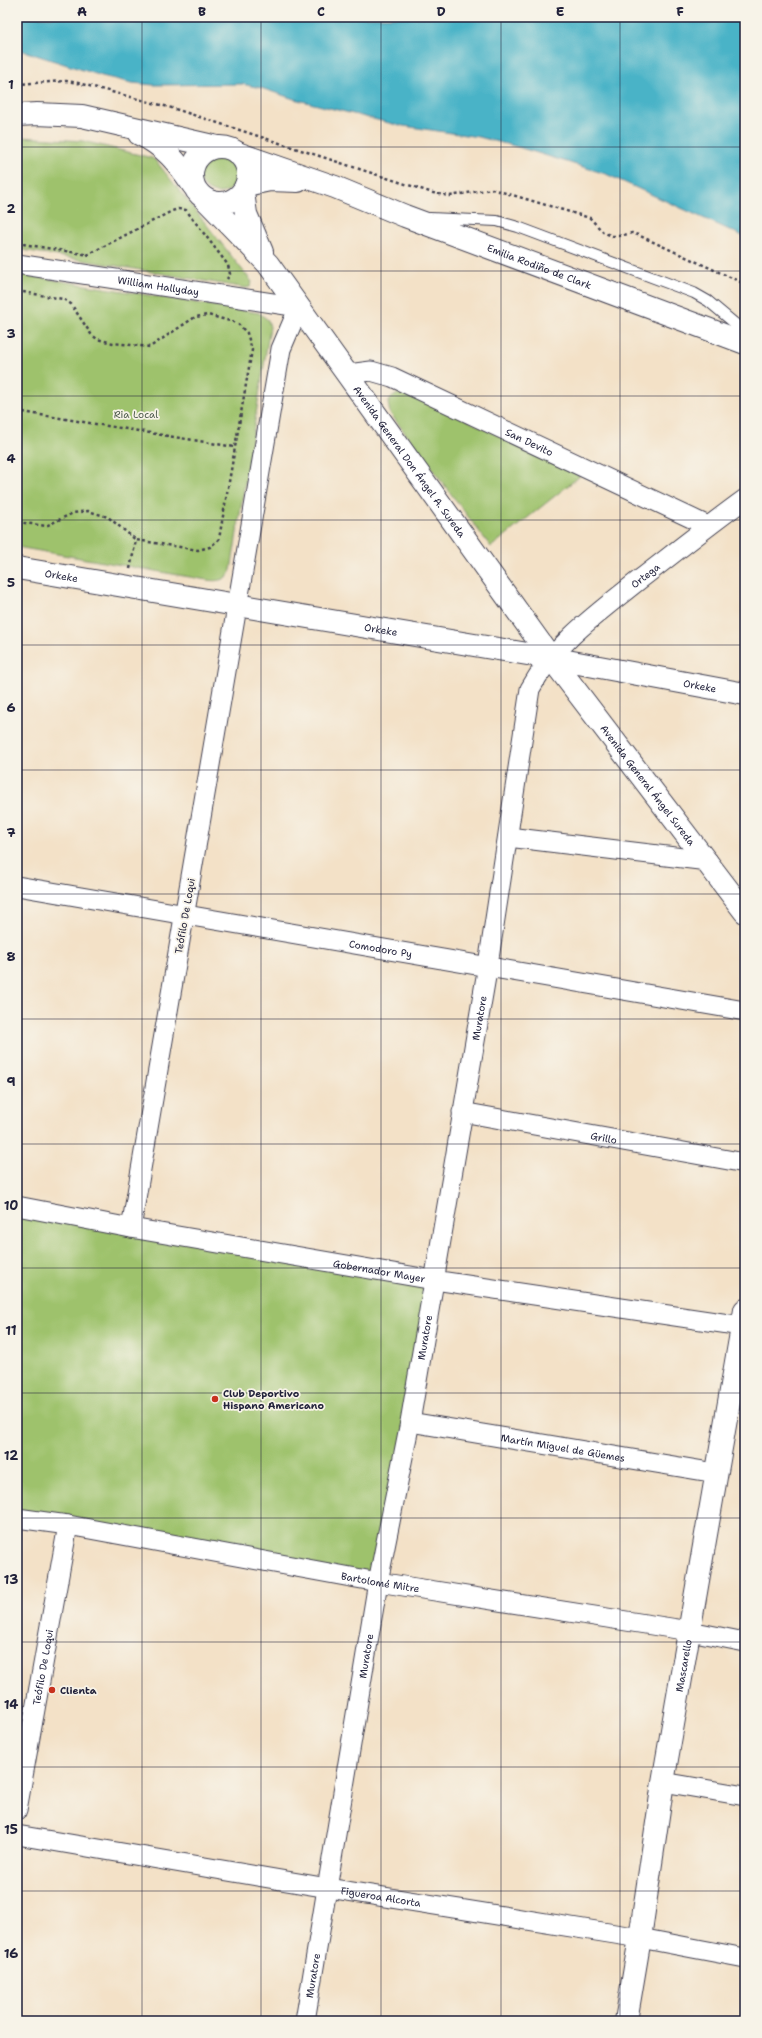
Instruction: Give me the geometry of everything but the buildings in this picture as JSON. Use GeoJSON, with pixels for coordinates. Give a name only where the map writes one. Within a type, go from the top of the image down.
{"type":"FeatureCollection","features":[{"type":"Feature","properties":{"kind":"main road"},"geometry":{"type":"LineString","coordinates":[[17,115],[37,114],[82,116],[117,123]]}},
{"type":"Feature","properties":{"kind":"main road","name":"Emilia Rodiño de Clark"},"geometry":{"type":"LineString","coordinates":[[117,123],[227,150],[334,187],[405,216],[745,343]]}},
{"type":"Feature","properties":{"kind":"main road","name":"Avenida General Don Ángel A. Sureda"},"geometry":{"type":"LineString","coordinates":[[117,123],[148,138],[163,148],[176,161],[199,192],[268,264],[551,658]]}},
{"type":"Feature","properties":{"kind":"main road"},"geometry":{"type":"LineString","coordinates":[[227,150],[244,161],[247,169],[245,188],[230,202],[214,203],[199,192],[191,176],[196,160],[202,153],[227,150]]}},
{"type":"Feature","properties":{"kind":"main road","name":"Emilia Rodiño de Clark"},"geometry":{"type":"LineString","coordinates":[[245,188],[270,180],[296,180],[334,187]]}},
{"type":"Feature","properties":{"kind":"main road","name":"Avenida General Don Ángel A. Sureda"},"geometry":{"type":"LineString","coordinates":[[245,188],[246,214],[268,264]]}},
{"type":"Feature","properties":{"kind":"main road","name":"Orkeke"},"geometry":{"type":"LineString","coordinates":[[17,568],[551,658],[745,694]]}},
{"type":"Feature","properties":{"kind":"main road","name":"Avenida General Ángel Sureda"},"geometry":{"type":"LineString","coordinates":[[551,658],[745,912]]}},
{"type":"Feature","properties":{"kind":"main road","name":"Mascarello"},"geometry":{"type":"LineString","coordinates":[[626,2021],[663,1782],[744,1318]]}},
{"type":"Feature","properties":{"kind":"street","name":"William Hallyday"},"geometry":{"type":"LineString","coordinates":[[17,264],[299,307]]}},
{"type":"Feature","properties":{"kind":"street","name":"Teófilo De Loqui"},"geometry":{"type":"LineString","coordinates":[[131,1228],[236,604],[281,349],[299,307]]}},
{"type":"Feature","properties":{"kind":"street","name":"San Devito"},"geometry":{"type":"LineString","coordinates":[[348,374],[372,371],[392,377],[708,526]]}},
{"type":"Feature","properties":{"kind":"street","name":"Ortega"},"geometry":{"type":"LineString","coordinates":[[551,658],[585,624],[708,526],[745,499]]}},
{"type":"Feature","properties":{"kind":"street","name":"Muratore"},"geometry":{"type":"LineString","coordinates":[[305,2021],[378,1582],[410,1422],[488,965],[530,689],[538,675],[551,658]]}},
{"type":"Feature","properties":{"kind":"street"},"geometry":{"type":"LineString","coordinates":[[508,837],[708,862]]}},
{"type":"Feature","properties":{"kind":"street","name":"Comodoro Py"},"geometry":{"type":"LineString","coordinates":[[17,886],[185,913],[745,1010]]}},
{"type":"Feature","properties":{"kind":"street","name":"Grillo"},"geometry":{"type":"LineString","coordinates":[[462,1112],[745,1163]]}},
{"type":"Feature","properties":{"kind":"street","name":"Gobernador Mayer"},"geometry":{"type":"LineString","coordinates":[[17,1206],[131,1228],[434,1280],[744,1318]]}},
{"type":"Feature","properties":{"kind":"street","name":"Martín Miguel de Güemes"},"geometry":{"type":"LineString","coordinates":[[410,1422],[716,1473]]}},
{"type":"Feature","properties":{"kind":"street","name":"Bartolomé Mitre"},"geometry":{"type":"LineString","coordinates":[[17,1518],[68,1525],[378,1582],[690,1631],[745,1642]]}},
{"type":"Feature","properties":{"kind":"street","name":"Teófilo De Loqui"},"geometry":{"type":"LineString","coordinates":[[17,1810],[68,1525]]}},
{"type":"Feature","properties":{"kind":"street"},"geometry":{"type":"LineString","coordinates":[[663,1782],[745,1796]]}},
{"type":"Feature","properties":{"kind":"street","name":"Figueroa Alcorta"},"geometry":{"type":"LineString","coordinates":[[17,1835],[328,1888],[640,1938],[745,1958]]}},
{"type":"Feature","properties":{"kind":"lane"},"geometry":{"type":"LineString","coordinates":[[405,216],[497,221],[518,227],[694,293],[708,301],[745,332]]}},
{"type":"Feature","properties":{"kind":"path"},"geometry":{"type":"LineString","coordinates":[[17,84],[66,81],[85,85],[172,108],[433,193],[450,196],[492,190],[590,218],[603,232],[612,236],[632,233],[638,235],[745,284]]}},
{"type":"Feature","properties":{"kind":"path"},"geometry":{"type":"LineString","coordinates":[[87,255],[172,210],[186,210],[228,265],[230,274],[227,279]]}},
{"type":"Feature","properties":{"kind":"path"},"geometry":{"type":"LineString","coordinates":[[17,291],[63,299],[76,310],[91,334],[97,339],[113,343],[150,347],[195,317],[208,315],[237,323],[247,333],[252,350],[219,539],[210,547],[198,550],[136,540],[108,517],[88,511],[73,513],[46,526],[17,522]]}},
{"type":"Feature","properties":{"kind":"path"},"geometry":{"type":"LineString","coordinates":[[17,411],[235,447]]}},
{"type":"Feature","properties":{"kind":"path"},"geometry":{"type":"LineString","coordinates":[[127,586],[136,540]]}},
{"type":"Feature","properties":{"kind":"green space"},"geometry":{"type":"Polygon","coordinates":[[[17,138],[83,141],[152,158],[156,161],[252,282],[250,287],[246,288],[17,249],[17,138]]]}},
{"type":"Feature","properties":{"kind":"green space"},"geometry":{"type":"Polygon","coordinates":[[[219,153],[233,159],[239,173],[233,187],[219,193],[205,187],[199,173],[205,159],[219,153]]]}},
{"type":"Feature","properties":{"kind":"green space","name":"Ria Local"},"geometry":{"type":"Polygon","coordinates":[[[17,274],[259,313],[268,320],[270,327],[231,570],[225,578],[215,581],[207,580],[17,547],[17,274]]]}},
{"type":"Feature","properties":{"kind":"green space"},"geometry":{"type":"Polygon","coordinates":[[[410,392],[580,476],[491,547],[390,413],[388,403],[392,397],[400,393],[410,392]]]}},
{"type":"Feature","properties":{"kind":"green space","name":"Club Deportivo Hispano Americano"},"geometry":{"type":"Polygon","coordinates":[[[17,1206],[434,1280],[378,1582],[17,1518],[17,1206]]]}},
{"type":"Feature","properties":{"kind":"water"},"geometry":{"type":"Polygon","coordinates":[[[17,17],[745,17],[745,237],[606,174],[518,147],[479,137],[397,125],[294,99],[261,88],[242,84],[154,85],[132,83],[102,76],[17,49],[17,17]]]}},
{"type":"Feature","properties":{"kind":"place","name":"Club Deportivo Hispano Americano"},"geometry":{"type":"Point","coordinates":[215,1399]}},
{"type":"Feature","properties":{"kind":"place","name":"Clienta"},"geometry":{"type":"Point","coordinates":[52,1690]}}]}
